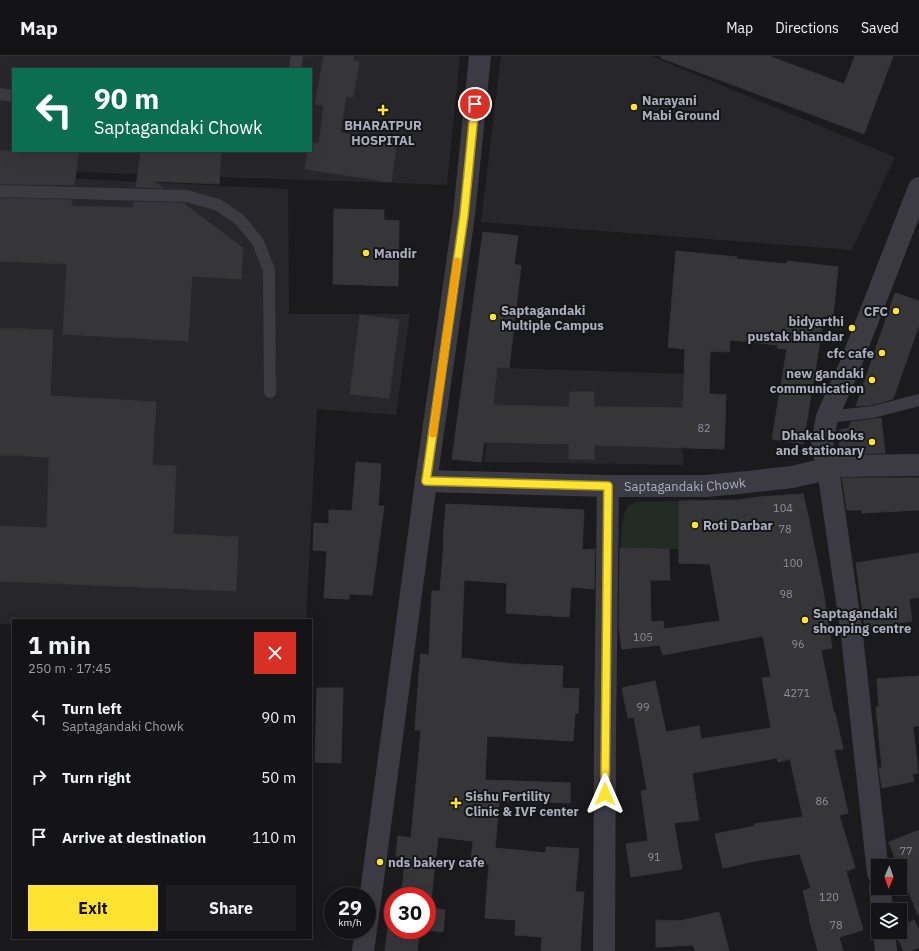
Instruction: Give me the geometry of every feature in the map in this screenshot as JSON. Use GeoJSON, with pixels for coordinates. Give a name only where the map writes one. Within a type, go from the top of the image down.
{"type":"FeatureCollection","features":[{"type":"Feature","properties":{"kind":"street"},"geometry":{"type":"LineString","coordinates":[[372,887],[426,481],[464,215],[480,56]]}},
{"type":"Feature","properties":{"kind":"street"},"geometry":{"type":"LineString","coordinates":[[876,859],[852,636],[828,469],[822,445],[827,417],[849,368],[919,188]]}},
{"type":"Feature","properties":{"kind":"street","name":"Saptagandaki Chowk"},"geometry":{"type":"LineString","coordinates":[[426,481],[608,486],[706,486],[792,477],[840,466],[919,465]]}},
{"type":"Feature","properties":{"kind":"street"},"geometry":{"type":"LineString","coordinates":[[604,951],[608,486]]}},
{"type":"Feature","properties":{"kind":"street"},"geometry":{"type":"LineString","coordinates":[[363,951],[365,939]]}},
{"type":"Feature","properties":{"kind":"street"},"geometry":{"type":"LineString","coordinates":[[885,939],[886,951]]}},
{"type":"Feature","properties":{"kind":"lane"},"geometry":{"type":"LineString","coordinates":[[295,68],[297,56]]}},
{"type":"Feature","properties":{"kind":"lane"},"geometry":{"type":"LineString","coordinates":[[0,94],[12,96]]}},
{"type":"Feature","properties":{"kind":"lane"},"geometry":{"type":"LineString","coordinates":[[0,191],[187,196],[218,205],[240,220],[258,242],[269,270],[270,392]]}},
{"type":"Feature","properties":{"kind":"lane"},"geometry":{"type":"LineString","coordinates":[[827,417],[873,412],[919,400]]}},
{"type":"Feature","properties":{"kind":"shaded area","name":"BHARATPUR HOSPITAL"},"geometry":{"type":"Polygon","coordinates":[[[0,56],[460,56],[447,185],[0,169],[0,56]]]}},
{"type":"Feature","properties":{"kind":"shaded area","name":"Narayani Mabi Ground"},"geometry":{"type":"Polygon","coordinates":[[[501,56],[651,56],[895,157],[852,250],[481,222],[501,56]]]}},
{"type":"Feature","properties":{"kind":"shaded area"},"geometry":{"type":"Polygon","coordinates":[[[0,175],[288,189],[289,314],[410,314],[396,415],[317,409],[306,619],[12,619],[12,625],[0,624],[0,175]]]}},
{"type":"Feature","properties":{"kind":"shaded area"},"geometry":{"type":"Polygon","coordinates":[[[497,367],[685,374],[682,448],[684,465],[484,462],[497,367]]]}},
{"type":"Feature","properties":{"kind":"shaded area"},"geometry":{"type":"Polygon","coordinates":[[[679,501],[680,549],[621,548],[622,525],[624,514],[628,506],[636,502],[679,501]]]}},
{"type":"Feature","properties":{"kind":"building"},"geometry":{"type":"Polygon","coordinates":[[[324,56],[354,56],[353,60],[359,62],[353,97],[346,96],[340,133],[397,141],[391,182],[305,169],[308,152],[312,152],[312,143],[319,144],[324,105],[315,104],[324,56]]]}},
{"type":"Feature","properties":{"kind":"building"},"geometry":{"type":"Polygon","coordinates":[[[661,56],[769,56],[844,84],[855,56],[893,56],[864,134],[661,58],[661,56]]]}},
{"type":"Feature","properties":{"kind":"building"},"geometry":{"type":"Polygon","coordinates":[[[0,151],[79,152],[74,185],[0,184],[0,151]]]}},
{"type":"Feature","properties":{"kind":"building"},"geometry":{"type":"Polygon","coordinates":[[[141,152],[221,152],[219,184],[153,181],[163,188],[136,187],[141,152]]]}},
{"type":"Feature","properties":{"kind":"building"},"geometry":{"type":"Polygon","coordinates":[[[0,198],[72,200],[71,206],[133,208],[134,202],[183,203],[243,248],[241,279],[192,276],[188,341],[63,334],[67,264],[0,261],[0,198]]]}},
{"type":"Feature","properties":{"kind":"building","name":"Mandir"},"geometry":{"type":"Polygon","coordinates":[[[334,209],[384,210],[384,220],[399,221],[398,286],[333,284],[334,209]]]}},
{"type":"Feature","properties":{"kind":"building"},"geometry":{"type":"Polygon","coordinates":[[[483,232],[518,236],[514,264],[521,266],[509,368],[497,367],[493,405],[569,407],[570,392],[594,392],[594,407],[683,408],[685,349],[668,347],[676,251],[737,257],[736,259],[787,264],[787,261],[838,267],[833,316],[824,316],[803,444],[772,439],[787,349],[777,348],[778,345],[730,340],[729,352],[710,351],[709,394],[726,395],[724,449],[594,445],[594,459],[569,459],[569,444],[484,442],[481,462],[452,459],[483,232]]]}},
{"type":"Feature","properties":{"kind":"building"},"geometry":{"type":"Polygon","coordinates":[[[895,293],[919,301],[919,325],[893,399],[872,405],[856,406],[895,293]]]}},
{"type":"Feature","properties":{"kind":"building"},"geometry":{"type":"Polygon","coordinates":[[[360,315],[399,320],[389,398],[350,394],[360,315]]]}},
{"type":"Feature","properties":{"kind":"building"},"geometry":{"type":"Polygon","coordinates":[[[0,328],[53,330],[50,396],[156,402],[152,465],[176,466],[173,534],[238,537],[236,591],[0,581],[0,526],[47,528],[49,457],[0,455],[0,328]]]}},
{"type":"Feature","properties":{"kind":"building"},"geometry":{"type":"Polygon","coordinates":[[[881,418],[885,453],[840,454],[839,430],[849,428],[851,422],[881,418]]]}},
{"type":"Feature","properties":{"kind":"building"},"geometry":{"type":"Polygon","coordinates":[[[356,462],[381,464],[378,506],[384,506],[372,595],[349,594],[349,599],[324,598],[327,551],[313,550],[314,523],[329,524],[329,510],[352,511],[356,462]]]}},
{"type":"Feature","properties":{"kind":"building"},"geometry":{"type":"Polygon","coordinates":[[[842,478],[919,478],[919,510],[862,513],[862,510],[847,510],[842,478]]]}},
{"type":"Feature","properties":{"kind":"building"},"geometry":{"type":"Polygon","coordinates":[[[803,494],[823,590],[832,648],[821,650],[843,749],[834,750],[848,813],[839,815],[855,868],[846,871],[863,930],[839,937],[843,951],[818,951],[803,891],[811,888],[800,854],[760,860],[723,868],[715,834],[755,826],[754,824],[803,817],[790,759],[778,762],[777,758],[692,773],[699,820],[674,823],[682,869],[631,877],[626,844],[648,841],[641,791],[647,790],[634,717],[628,718],[622,688],[655,681],[666,732],[699,726],[701,739],[771,728],[762,678],[771,677],[763,636],[663,655],[660,645],[622,649],[619,627],[620,548],[669,549],[670,580],[650,580],[651,622],[663,621],[664,629],[720,621],[710,564],[679,563],[679,501],[738,500],[803,494]]]}},
{"type":"Feature","properties":{"kind":"building"},"geometry":{"type":"Polygon","coordinates":[[[446,504],[584,510],[582,550],[595,549],[594,589],[571,587],[569,617],[506,613],[507,583],[464,580],[461,658],[514,664],[563,666],[562,688],[579,689],[578,713],[575,713],[573,741],[487,736],[485,780],[570,783],[570,803],[499,801],[495,848],[546,853],[546,847],[579,849],[575,892],[584,892],[580,951],[541,951],[542,937],[515,935],[516,920],[485,918],[489,864],[471,863],[473,841],[438,837],[432,887],[402,887],[406,857],[396,856],[398,836],[411,838],[421,730],[415,730],[421,654],[429,655],[432,591],[440,591],[446,504]]]}},
{"type":"Feature","properties":{"kind":"building"},"geometry":{"type":"Polygon","coordinates":[[[919,553],[919,597],[909,599],[912,621],[865,628],[856,563],[919,553]]]}},
{"type":"Feature","properties":{"kind":"building"},"geometry":{"type":"Polygon","coordinates":[[[919,676],[919,726],[913,726],[918,773],[912,774],[914,781],[882,788],[879,768],[882,768],[876,707],[879,707],[877,679],[919,676]]]}},
{"type":"Feature","properties":{"kind":"building"},"geometry":{"type":"Polygon","coordinates":[[[317,688],[343,688],[341,763],[315,762],[317,688]]]}},
{"type":"Feature","properties":{"kind":"building"},"geometry":{"type":"Polygon","coordinates":[[[919,830],[919,915],[907,888],[907,859],[895,859],[889,842],[919,830]]]}},
{"type":"Feature","properties":{"kind":"building"},"geometry":{"type":"Polygon","coordinates":[[[436,909],[445,910],[443,932],[436,931],[436,909]]]}},
{"type":"Feature","properties":{"kind":"building"},"geometry":{"type":"Polygon","coordinates":[[[719,912],[729,951],[695,951],[693,945],[656,947],[656,920],[680,921],[719,912]]]}},
{"type":"Feature","properties":{"kind":"building"},"geometry":{"type":"Polygon","coordinates":[[[914,920],[919,930],[919,947],[911,951],[904,951],[898,939],[907,939],[907,923],[914,920]]]}},
{"type":"Feature","properties":{"kind":"building"},"geometry":{"type":"Polygon","coordinates":[[[386,939],[419,939],[417,951],[385,951],[386,939]]]}},
{"type":"Feature","properties":{"kind":"slow traffic"},"geometry":{"type":"LineString","coordinates":[[433,434],[457,261]]}},
{"type":"Feature","properties":{"kind":"place","name":"Narayani Mabi Ground"},"geometry":{"type":"Point","coordinates":[634,107]}},
{"type":"Feature","properties":{"kind":"place","name":"BHARATPUR HOSPITAL"},"geometry":{"type":"Point","coordinates":[383,110]}},
{"type":"Feature","properties":{"kind":"place","name":"Mandir"},"geometry":{"type":"Point","coordinates":[366,253]}},
{"type":"Feature","properties":{"kind":"place","name":"CFC"},"geometry":{"type":"Point","coordinates":[896,311]}},
{"type":"Feature","properties":{"kind":"place","name":"Saptagandaki Multiple Campus"},"geometry":{"type":"Point","coordinates":[493,317]}},
{"type":"Feature","properties":{"kind":"place","name":"bidyarthi pustak bhandar"},"geometry":{"type":"Point","coordinates":[852,328]}},
{"type":"Feature","properties":{"kind":"place","name":"cfc cafe"},"geometry":{"type":"Point","coordinates":[882,353]}},
{"type":"Feature","properties":{"kind":"place","name":"new gandaki communication"},"geometry":{"type":"Point","coordinates":[872,380]}},
{"type":"Feature","properties":{"kind":"place","name":"Dhakal books and stationary"},"geometry":{"type":"Point","coordinates":[872,442]}},
{"type":"Feature","properties":{"kind":"place","name":"Roti Darbar"},"geometry":{"type":"Point","coordinates":[695,525]}},
{"type":"Feature","properties":{"kind":"place","name":"Saptagandaki shopping centre"},"geometry":{"type":"Point","coordinates":[805,620]}},
{"type":"Feature","properties":{"kind":"place","name":"Sishu Fertility Clinic & IVF center"},"geometry":{"type":"Point","coordinates":[456,803]}},
{"type":"Feature","properties":{"kind":"place","name":"nds bakery cafe"},"geometry":{"type":"Point","coordinates":[380,862]}},
{"type":"Feature","properties":{"kind":"route"},"geometry":{"type":"LineString","coordinates":[[475,104],[464,215],[426,481],[608,486],[605,794]]}}]}
